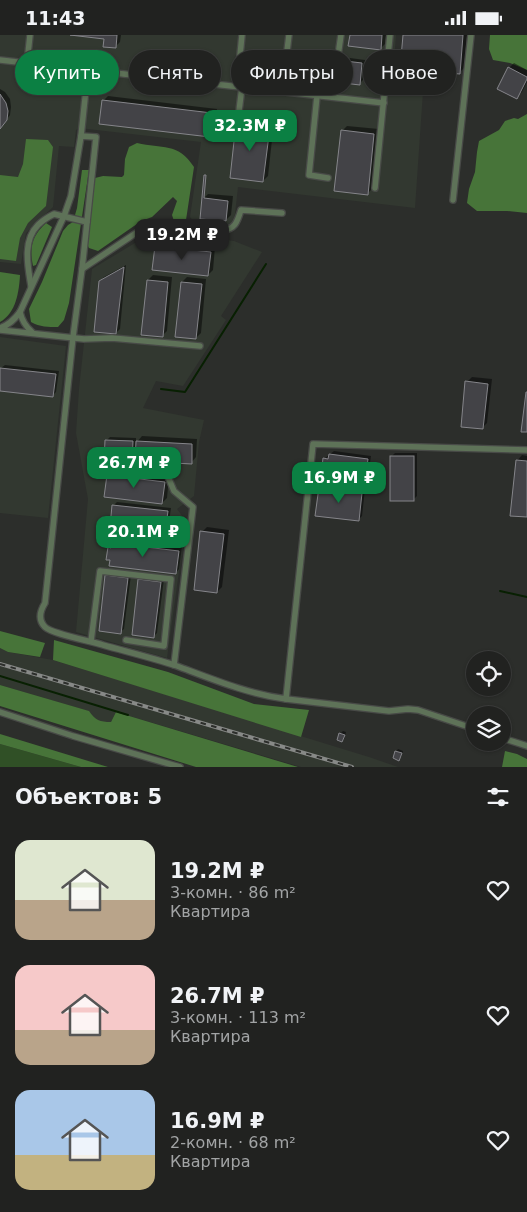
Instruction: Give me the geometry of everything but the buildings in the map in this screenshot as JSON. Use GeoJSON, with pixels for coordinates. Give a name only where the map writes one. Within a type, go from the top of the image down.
{"type":"FeatureCollection","features":[{"type":"Feature","properties":{"kind":"street"},"geometry":{"type":"LineString","coordinates":[[28,50],[30,35]]}},
{"type":"Feature","properties":{"kind":"street"},"geometry":{"type":"LineString","coordinates":[[241,50],[242,35]]}},
{"type":"Feature","properties":{"kind":"street"},"geometry":{"type":"LineString","coordinates":[[287,50],[289,35]]}},
{"type":"Feature","properties":{"kind":"street"},"geometry":{"type":"LineString","coordinates":[[332,97],[341,35]]}},
{"type":"Feature","properties":{"kind":"street"},"geometry":{"type":"LineString","coordinates":[[376,188],[390,35]]}},
{"type":"Feature","properties":{"kind":"street"},"geometry":{"type":"LineString","coordinates":[[453,200],[471,35]]}},
{"type":"Feature","properties":{"kind":"street"},"geometry":{"type":"LineString","coordinates":[[0,60],[15,62]]}},
{"type":"Feature","properties":{"kind":"street"},"geometry":{"type":"LineString","coordinates":[[119,73],[231,86]]}},
{"type":"Feature","properties":{"kind":"street"},"geometry":{"type":"LineString","coordinates":[[0,329],[14,320],[20,312],[64,216],[71,196],[85,95]]}},
{"type":"Feature","properties":{"kind":"street"},"geometry":{"type":"LineString","coordinates":[[238,119],[239,95]]}},
{"type":"Feature","properties":{"kind":"street"},"geometry":{"type":"LineString","coordinates":[[328,178],[309,175],[317,95],[384,103]]}},
{"type":"Feature","properties":{"kind":"street"},"geometry":{"type":"LineString","coordinates":[[81,135],[96,137],[44,603],[40,614],[40,619],[44,626],[50,631],[174,665],[254,693],[271,697],[389,711],[418,709],[466,726]]}},
{"type":"Feature","properties":{"kind":"street"},"geometry":{"type":"LineString","coordinates":[[82,269],[148,225],[221,231],[227,230],[237,223],[241,210],[282,213]]}},
{"type":"Feature","properties":{"kind":"street"},"geometry":{"type":"LineString","coordinates":[[31,287],[27,264],[29,239],[36,227],[54,213],[87,222]]}},
{"type":"Feature","properties":{"kind":"street"},"geometry":{"type":"LineString","coordinates":[[20,312],[26,327],[32,332]]}},
{"type":"Feature","properties":{"kind":"street"},"geometry":{"type":"LineString","coordinates":[[0,329],[84,339],[112,338],[200,346]]}},
{"type":"Feature","properties":{"kind":"street"},"geometry":{"type":"LineString","coordinates":[[286,699],[313,444],[527,450]]}},
{"type":"Feature","properties":{"kind":"street"},"geometry":{"type":"LineString","coordinates":[[166,472],[174,491],[193,507],[174,665]]}},
{"type":"Feature","properties":{"kind":"street"},"geometry":{"type":"LineString","coordinates":[[91,641],[100,571],[171,579],[164,645],[126,640]]}},
{"type":"Feature","properties":{"kind":"street"},"geometry":{"type":"LineString","coordinates":[[0,712],[180,767]]}},
{"type":"Feature","properties":{"kind":"street"},"geometry":{"type":"LineString","coordinates":[[511,741],[527,746]]}},
{"type":"Feature","properties":{"kind":"shaded area"},"geometry":{"type":"Polygon","coordinates":[[[0,35],[396,35],[395,50],[363,50],[363,95],[423,95],[415,208],[238,187],[234,223],[229,226],[195,223],[190,217],[201,142],[79,128],[76,130],[74,147],[59,146],[53,207],[26,233],[21,264],[0,262],[0,35]]]}},
{"type":"Feature","properties":{"kind":"shaded area"},"geometry":{"type":"Polygon","coordinates":[[[153,232],[234,241],[262,252],[221,316],[226,320],[183,386],[156,381],[143,408],[204,420],[199,442],[194,496],[177,509],[186,521],[167,658],[76,632],[88,499],[76,433],[92,269],[153,232]]]}},
{"type":"Feature","properties":{"kind":"shaded area"},"geometry":{"type":"Polygon","coordinates":[[[0,337],[66,346],[48,518],[0,513],[0,337]]]}},
{"type":"Feature","properties":{"kind":"shaded area"},"geometry":{"type":"Polygon","coordinates":[[[0,648],[8,652],[53,660],[398,767],[301,767],[116,712],[111,722],[101,722],[95,719],[88,711],[0,685],[0,648]]]}},
{"type":"Feature","properties":{"kind":"green space"},"geometry":{"type":"Polygon","coordinates":[[[490,35],[527,35],[527,70],[510,63],[493,60],[489,49],[490,35]]]}},
{"type":"Feature","properties":{"kind":"green space"},"geometry":{"type":"Polygon","coordinates":[[[527,114],[527,213],[477,211],[467,203],[469,189],[475,172],[479,141],[499,130],[505,121],[514,118],[518,119],[527,114]]]}},
{"type":"Feature","properties":{"kind":"green space"},"geometry":{"type":"Polygon","coordinates":[[[26,139],[48,140],[53,147],[46,206],[28,223],[20,238],[16,261],[0,259],[0,175],[18,177],[23,164],[26,139]]]}},
{"type":"Feature","properties":{"kind":"green space"},"geometry":{"type":"Polygon","coordinates":[[[137,143],[176,150],[188,159],[194,167],[186,220],[182,223],[174,221],[172,215],[177,201],[173,197],[152,217],[134,226],[98,251],[89,248],[87,244],[95,178],[103,176],[122,177],[129,147],[137,143]]]}},
{"type":"Feature","properties":{"kind":"green space"},"geometry":{"type":"Polygon","coordinates":[[[82,170],[89,170],[69,303],[64,320],[58,327],[38,325],[31,322],[29,309],[63,231],[73,222],[77,208],[82,170]]]}},
{"type":"Feature","properties":{"kind":"green space"},"geometry":{"type":"Polygon","coordinates":[[[46,223],[52,227],[36,265],[33,266],[31,253],[33,242],[46,223]]]}},
{"type":"Feature","properties":{"kind":"green space"},"geometry":{"type":"Polygon","coordinates":[[[0,272],[20,275],[16,301],[10,313],[0,322],[0,272]]]}},
{"type":"Feature","properties":{"kind":"green space"},"geometry":{"type":"Polygon","coordinates":[[[0,631],[45,643],[40,657],[8,652],[0,648],[0,631]]]}},
{"type":"Feature","properties":{"kind":"green space"},"geometry":{"type":"Polygon","coordinates":[[[54,640],[168,672],[254,704],[309,710],[301,737],[53,660],[54,640]]]}},
{"type":"Feature","properties":{"kind":"green space"},"geometry":{"type":"Polygon","coordinates":[[[0,685],[89,711],[93,717],[101,721],[111,722],[116,712],[298,767],[196,767],[0,706],[0,685]]]}},
{"type":"Feature","properties":{"kind":"green space"},"geometry":{"type":"Polygon","coordinates":[[[0,734],[108,767],[81,767],[0,744],[0,734]]]}},
{"type":"Feature","properties":{"kind":"green space"},"geometry":{"type":"Polygon","coordinates":[[[0,744],[81,767],[0,767],[0,744]]]}},
{"type":"Feature","properties":{"kind":"green space"},"geometry":{"type":"Polygon","coordinates":[[[505,751],[527,759],[527,767],[502,767],[505,751]]]}},
{"type":"Feature","properties":{"kind":"waterway"},"geometry":{"type":"LineString","coordinates":[[161,389],[185,392],[266,264]]}},
{"type":"Feature","properties":{"kind":"waterway"},"geometry":{"type":"LineString","coordinates":[[500,591],[527,597]]}},
{"type":"Feature","properties":{"kind":"waterway"},"geometry":{"type":"LineString","coordinates":[[0,676],[128,715]]}},
{"type":"Feature","properties":{"kind":"railway"},"geometry":{"type":"LineString","coordinates":[[0,664],[352,767]]}}]}
